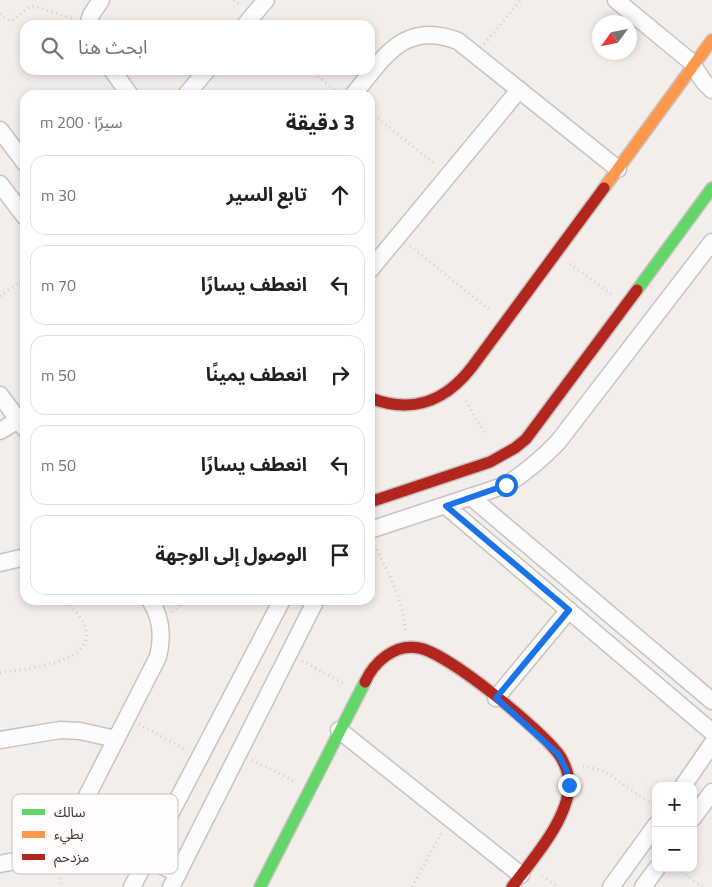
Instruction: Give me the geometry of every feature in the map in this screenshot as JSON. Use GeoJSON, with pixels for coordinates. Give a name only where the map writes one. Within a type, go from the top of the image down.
{"type":"FeatureCollection","features":[{"type":"Feature","properties":{"kind":"street"},"geometry":{"type":"LineString","coordinates":[[90,20],[101,0]]}},
{"type":"Feature","properties":{"kind":"street"},"geometry":{"type":"LineString","coordinates":[[249,20],[266,0]]}},
{"type":"Feature","properties":{"kind":"street"},"geometry":{"type":"LineString","coordinates":[[616,0],[693,66],[712,90]]}},
{"type":"Feature","properties":{"kind":"street"},"geometry":{"type":"LineString","coordinates":[[375,69],[399,44],[413,37],[428,34],[444,35],[458,40],[618,169]]}},
{"type":"Feature","properties":{"kind":"street"},"geometry":{"type":"LineString","coordinates":[[375,400],[401,406],[421,404],[440,397],[466,375],[712,40]]}},
{"type":"Feature","properties":{"kind":"street"},"geometry":{"type":"LineString","coordinates":[[116,75],[126,90]]}},
{"type":"Feature","properties":{"kind":"street"},"geometry":{"type":"LineString","coordinates":[[190,90],[203,75]]}},
{"type":"Feature","properties":{"kind":"street"},"geometry":{"type":"LineString","coordinates":[[357,90],[370,75]]}},
{"type":"Feature","properties":{"kind":"street"},"geometry":{"type":"LineString","coordinates":[[375,264],[519,90]]}},
{"type":"Feature","properties":{"kind":"street"},"geometry":{"type":"LineString","coordinates":[[0,130],[20,156]]}},
{"type":"Feature","properties":{"kind":"street"},"geometry":{"type":"LineString","coordinates":[[0,184],[20,210]]}},
{"type":"Feature","properties":{"kind":"street"},"geometry":{"type":"LineString","coordinates":[[375,500],[490,462],[515,448],[535,429],[712,188]]}},
{"type":"Feature","properties":{"kind":"street"},"geometry":{"type":"LineString","coordinates":[[375,535],[446,506],[506,485],[542,459],[558,442],[712,242]]}},
{"type":"Feature","properties":{"kind":"street"},"geometry":{"type":"LineString","coordinates":[[0,395],[20,418]]}},
{"type":"Feature","properties":{"kind":"street"},"geometry":{"type":"LineString","coordinates":[[0,431],[20,423]]}},
{"type":"Feature","properties":{"kind":"street"},"geometry":{"type":"LineString","coordinates":[[471,497],[712,700]]}},
{"type":"Feature","properties":{"kind":"street"},"geometry":{"type":"LineString","coordinates":[[446,506],[712,732]]}},
{"type":"Feature","properties":{"kind":"street"},"geometry":{"type":"LineString","coordinates":[[0,563],[20,558]]}},
{"type":"Feature","properties":{"kind":"street"},"geometry":{"type":"LineString","coordinates":[[88,794],[158,656],[162,639],[160,621],[152,605]]}},
{"type":"Feature","properties":{"kind":"street"},"geometry":{"type":"LineString","coordinates":[[178,799],[279,605]]}},
{"type":"Feature","properties":{"kind":"street"},"geometry":{"type":"LineString","coordinates":[[178,874],[314,605]]}},
{"type":"Feature","properties":{"kind":"street"},"geometry":{"type":"LineString","coordinates":[[496,698],[569,610]]}},
{"type":"Feature","properties":{"kind":"street"},"geometry":{"type":"LineString","coordinates":[[260,887],[368,673],[378,661],[390,653],[404,648],[420,648],[434,652],[496,698],[558,754],[566,769],[569,785],[567,801],[561,816],[516,881],[449,818],[340,730]]}},
{"type":"Feature","properties":{"kind":"street"},"geometry":{"type":"LineString","coordinates":[[0,740],[60,730],[80,731],[116,739]]}},
{"type":"Feature","properties":{"kind":"street"},"geometry":{"type":"LineString","coordinates":[[686,782],[712,744]]}},
{"type":"Feature","properties":{"kind":"street"},"geometry":{"type":"LineString","coordinates":[[697,813],[712,792]]}},
{"type":"Feature","properties":{"kind":"street"},"geometry":{"type":"LineString","coordinates":[[612,887],[654,827]]}},
{"type":"Feature","properties":{"kind":"street"},"geometry":{"type":"LineString","coordinates":[[643,887],[654,872]]}},
{"type":"Feature","properties":{"kind":"street"},"geometry":{"type":"LineString","coordinates":[[132,887],[139,874]]}},
{"type":"Feature","properties":{"kind":"path"},"geometry":{"type":"LineString","coordinates":[[475,54],[521,0]]}},
{"type":"Feature","properties":{"kind":"path"},"geometry":{"type":"LineString","coordinates":[[0,14],[7,20],[12,21],[29,7],[34,6],[74,20]]}},
{"type":"Feature","properties":{"kind":"path"},"geometry":{"type":"LineString","coordinates":[[316,75],[334,90]]}},
{"type":"Feature","properties":{"kind":"path"},"geometry":{"type":"LineString","coordinates":[[375,116],[448,175]]}},
{"type":"Feature","properties":{"kind":"path"},"geometry":{"type":"LineString","coordinates":[[398,236],[505,323]]}},
{"type":"Feature","properties":{"kind":"path"},"geometry":{"type":"LineString","coordinates":[[555,254],[626,304]]}},
{"type":"Feature","properties":{"kind":"path"},"geometry":{"type":"LineString","coordinates":[[0,296],[20,282]]}},
{"type":"Feature","properties":{"kind":"path"},"geometry":{"type":"LineString","coordinates":[[456,385],[486,435]]}},
{"type":"Feature","properties":{"kind":"path"},"geometry":{"type":"LineString","coordinates":[[375,543],[403,610],[406,635],[404,648]]}},
{"type":"Feature","properties":{"kind":"path"},"geometry":{"type":"LineString","coordinates":[[0,672],[62,661],[77,654],[82,647],[86,631],[83,622],[69,605]]}},
{"type":"Feature","properties":{"kind":"path"},"geometry":{"type":"LineString","coordinates":[[289,654],[359,691]]}},
{"type":"Feature","properties":{"kind":"path"},"geometry":{"type":"LineString","coordinates":[[127,717],[200,757]]}},
{"type":"Feature","properties":{"kind":"path"},"geometry":{"type":"LineString","coordinates":[[238,753],[310,789]]}},
{"type":"Feature","properties":{"kind":"path"},"geometry":{"type":"LineString","coordinates":[[566,769],[585,766],[604,770],[652,804]]}},
{"type":"Feature","properties":{"kind":"path"},"geometry":{"type":"LineString","coordinates":[[412,887],[449,818]]}},
{"type":"Feature","properties":{"kind":"path"},"geometry":{"type":"LineString","coordinates":[[683,872],[702,887]]}},
{"type":"Feature","properties":{"kind":"path"},"geometry":{"type":"LineString","coordinates":[[59,874],[62,887]]}},
{"type":"Feature","properties":{"kind":"traffic: fast"},"geometry":{"type":"LineString","coordinates":[[637,290],[712,188]]}},
{"type":"Feature","properties":{"kind":"traffic: fast"},"geometry":{"type":"LineString","coordinates":[[260,887],[365,682]]}},
{"type":"Feature","properties":{"kind":"traffic: slow"},"geometry":{"type":"LineString","coordinates":[[604,188],[712,40]]}},
{"type":"Feature","properties":{"kind":"traffic: jam"},"geometry":{"type":"LineString","coordinates":[[375,400],[400,405],[427,402],[451,389],[462,379],[604,188]]}},
{"type":"Feature","properties":{"kind":"traffic: jam"},"geometry":{"type":"LineString","coordinates":[[375,500],[490,462],[515,448],[526,439],[637,290]]}},
{"type":"Feature","properties":{"kind":"traffic: jam"},"geometry":{"type":"LineString","coordinates":[[365,682],[380,661],[394,651],[410,647],[433,653],[451,663],[494,694],[535,729],[560,756],[564,762],[569,785],[562,812],[548,839],[512,887]]}},
{"type":"Feature","properties":{"kind":"route"},"geometry":{"type":"LineString","coordinates":[[506,485],[446,506],[569,610],[496,698],[558,754],[566,769],[569,785]]}}]}
